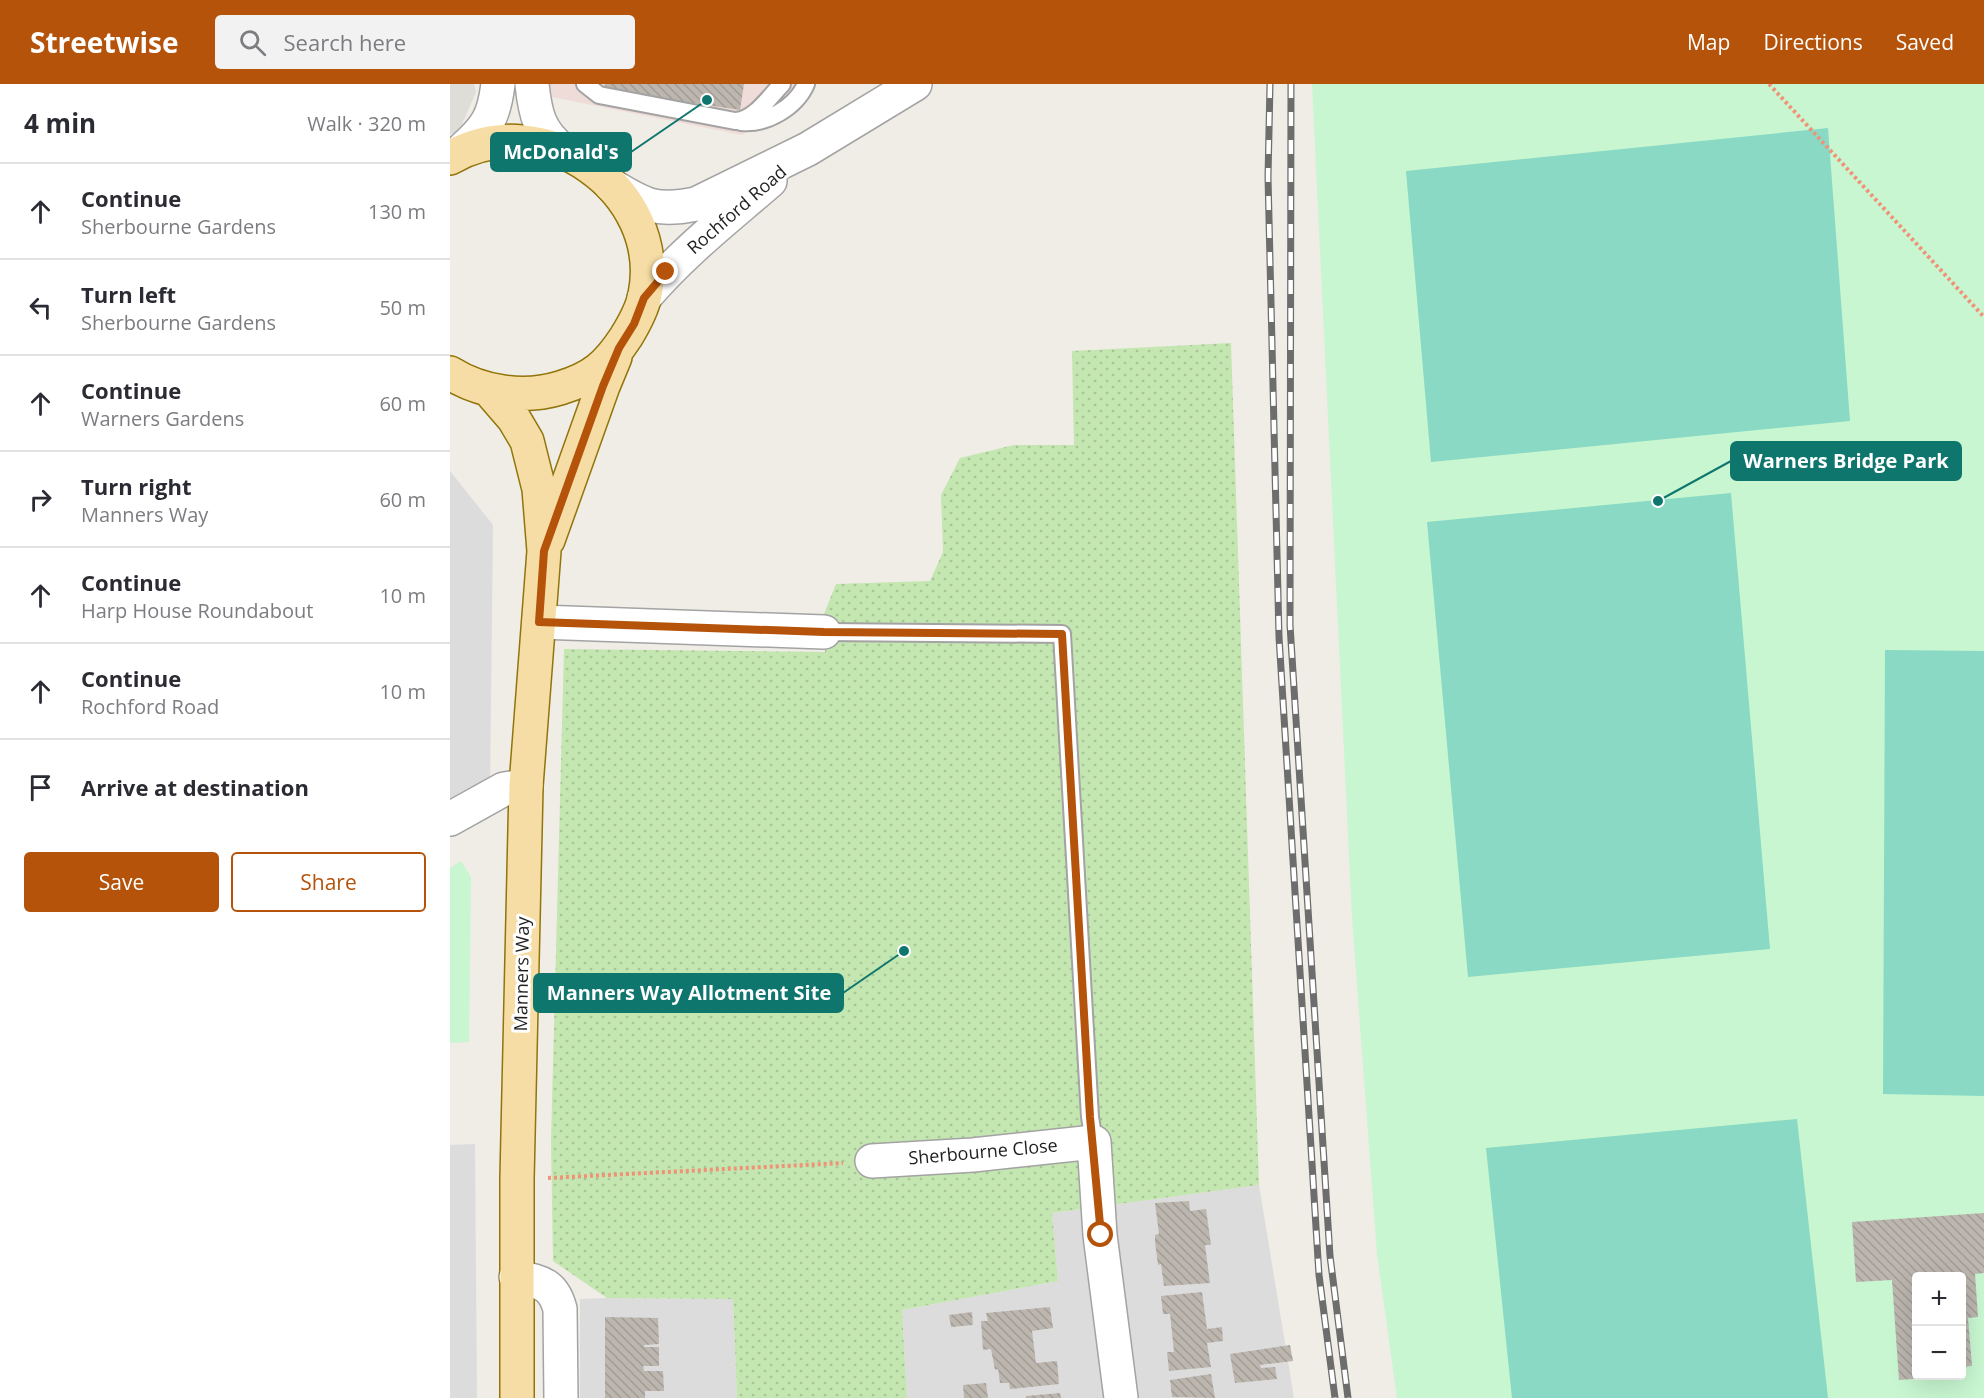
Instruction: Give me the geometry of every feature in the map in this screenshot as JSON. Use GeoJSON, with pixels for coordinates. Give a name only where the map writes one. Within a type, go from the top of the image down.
{"type":"FeatureCollection","features":[{"type":"Feature","properties":{"kind":"main road"},"geometry":{"type":"LineString","coordinates":[[456,154],[484,143],[523,141],[564,151],[580,160],[611,185],[632,214],[641,233],[647,267],[644,298],[634,324],[619,348],[603,367],[582,381],[547,392],[520,394],[463,381]]}},
{"type":"Feature","properties":{"kind":"main road","name":"Manners Way"},"geometry":{"type":"LineString","coordinates":[[544,551],[603,386],[619,348]]}},
{"type":"Feature","properties":{"kind":"main road","name":"Manners Way"},"geometry":{"type":"LineString","coordinates":[[463,381],[514,419],[527,441],[538,489],[544,551],[526,786],[517,1179],[517,1398]]}},
{"type":"Feature","properties":{"kind":"street"},"geometry":{"type":"LineString","coordinates":[[456,154],[481,134],[491,117],[498,84]]}},
{"type":"Feature","properties":{"kind":"street"},"geometry":{"type":"LineString","coordinates":[[532,84],[538,118],[545,135],[564,151]]}},
{"type":"Feature","properties":{"kind":"street","name":"Rochford Road"},"geometry":{"type":"LineString","coordinates":[[611,185],[648,205],[662,208],[696,204],[808,149],[915,84]]}},
{"type":"Feature","properties":{"kind":"street","name":"Rochford Road"},"geometry":{"type":"LineString","coordinates":[[644,298],[666,272],[693,247],[808,149]]}},
{"type":"Feature","properties":{"kind":"street"},"geometry":{"type":"LineString","coordinates":[[539,622],[824,632]]}},
{"type":"Feature","properties":{"kind":"street"},"geometry":{"type":"LineString","coordinates":[[450,819],[504,789],[526,786]]}},
{"type":"Feature","properties":{"kind":"street"},"geometry":{"type":"LineString","coordinates":[[1094,1142],[1101,1235],[1120,1398]]}},
{"type":"Feature","properties":{"kind":"street","name":"Sherbourne Close"},"geometry":{"type":"LineString","coordinates":[[872,1161],[973,1155],[1094,1142]]}},
{"type":"Feature","properties":{"kind":"street"},"geometry":{"type":"LineString","coordinates":[[516,1277],[540,1282],[552,1290],[558,1299],[561,1398]]}},
{"type":"Feature","properties":{"kind":"lane"},"geometry":{"type":"LineString","coordinates":[[585,84],[599,96],[735,121],[755,122],[774,116],[799,95],[806,84]]}},
{"type":"Feature","properties":{"kind":"lane"},"geometry":{"type":"LineString","coordinates":[[735,121],[741,121],[752,114],[782,84]]}},
{"type":"Feature","properties":{"kind":"lane"},"geometry":{"type":"LineString","coordinates":[[824,632],[1062,634],[1090,1117],[1094,1142]]}},
{"type":"Feature","properties":{"kind":"path"},"geometry":{"type":"LineString","coordinates":[[1769,84],[1984,317]]}},
{"type":"Feature","properties":{"kind":"path"},"geometry":{"type":"LineString","coordinates":[[517,1179],[872,1161]]}},
{"type":"Feature","properties":{"kind":"shaded area"},"geometry":{"type":"Polygon","coordinates":[[[450,84],[474,84],[476,92],[459,131],[450,135],[450,84]]]}},
{"type":"Feature","properties":{"kind":"shaded area"},"geometry":{"type":"Polygon","coordinates":[[[550,84],[806,84],[742,135],[552,97],[550,84]]]}},
{"type":"Feature","properties":{"kind":"shaded area"},"geometry":{"type":"Polygon","coordinates":[[[450,471],[493,525],[490,790],[450,817],[450,471]]]}},
{"type":"Feature","properties":{"kind":"shaded area"},"geometry":{"type":"Polygon","coordinates":[[[475,1144],[477,1398],[450,1398],[450,1145],[475,1144]]]}},
{"type":"Feature","properties":{"kind":"shaded area"},"geometry":{"type":"Polygon","coordinates":[[[1259,1185],[1294,1398],[907,1398],[902,1310],[1058,1281],[1052,1213],[1259,1185]]]}},
{"type":"Feature","properties":{"kind":"shaded area"},"geometry":{"type":"Polygon","coordinates":[[[580,1299],[733,1299],[737,1398],[580,1398],[580,1299]]]}},
{"type":"Feature","properties":{"kind":"green space"},"geometry":{"type":"Polygon","coordinates":[[[1312,84],[1984,84],[1984,1398],[1397,1398],[1377,1254],[1352,918],[1312,84]]]}},
{"type":"Feature","properties":{"kind":"green space"},"geometry":{"type":"Polygon","coordinates":[[[1828,128],[1850,421],[1431,462],[1406,171],[1828,128]]]}},
{"type":"Feature","properties":{"kind":"green space"},"geometry":{"type":"Polygon","coordinates":[[[1231,343],[1259,1185],[1052,1213],[1058,1281],[902,1310],[907,1398],[737,1398],[733,1299],[607,1298],[553,1261],[551,1141],[564,649],[825,652],[824,614],[836,584],[930,581],[943,552],[941,495],[960,458],[1014,445],[1074,445],[1072,351],[1231,343]]]}},
{"type":"Feature","properties":{"kind":"green space"},"geometry":{"type":"Polygon","coordinates":[[[1731,493],[1770,949],[1468,977],[1427,522],[1731,493]]]}},
{"type":"Feature","properties":{"kind":"green space"},"geometry":{"type":"Polygon","coordinates":[[[1885,650],[1984,651],[1984,1096],[1883,1094],[1885,650]]]}},
{"type":"Feature","properties":{"kind":"green space"},"geometry":{"type":"Polygon","coordinates":[[[461,861],[471,877],[469,1042],[450,1043],[450,868],[461,861]]]}},
{"type":"Feature","properties":{"kind":"green space"},"geometry":{"type":"Polygon","coordinates":[[[1797,1119],[1828,1398],[1512,1398],[1486,1148],[1797,1119]]]}},
{"type":"Feature","properties":{"kind":"building"},"geometry":{"type":"Polygon","coordinates":[[[605,84],[744,84],[740,110],[604,90],[605,84]]]}},
{"type":"Feature","properties":{"kind":"building"},"geometry":{"type":"Polygon","coordinates":[[[1189,1201],[1190,1211],[1206,1209],[1211,1245],[1205,1245],[1210,1283],[1164,1286],[1155,1242],[1155,1235],[1159,1234],[1155,1203],[1189,1201]]]}},
{"type":"Feature","properties":{"kind":"building"},"geometry":{"type":"Polygon","coordinates":[[[1984,1213],[1984,1273],[1975,1274],[1978,1317],[1968,1318],[1972,1366],[1966,1367],[1966,1272],[1912,1272],[1912,1379],[1899,1380],[1892,1280],[1856,1282],[1852,1222],[1984,1213]]]}},
{"type":"Feature","properties":{"kind":"building"},"geometry":{"type":"Polygon","coordinates":[[[1202,1292],[1207,1329],[1222,1327],[1223,1341],[1207,1343],[1211,1367],[1169,1371],[1167,1352],[1174,1352],[1170,1314],[1163,1314],[1161,1296],[1202,1292]]]}},
{"type":"Feature","properties":{"kind":"building"},"geometry":{"type":"Polygon","coordinates":[[[1050,1307],[1053,1328],[1032,1331],[1036,1363],[1057,1361],[1059,1384],[1010,1389],[1009,1383],[1000,1383],[991,1349],[983,1350],[981,1321],[988,1321],[986,1313],[1050,1307]]]}},
{"type":"Feature","properties":{"kind":"building"},"geometry":{"type":"Polygon","coordinates":[[[972,1312],[973,1325],[951,1327],[949,1315],[972,1312]]]}},
{"type":"Feature","properties":{"kind":"building"},"geometry":{"type":"Polygon","coordinates":[[[605,1317],[658,1318],[659,1344],[644,1345],[644,1347],[659,1347],[659,1366],[643,1366],[644,1371],[663,1371],[664,1391],[645,1391],[645,1398],[605,1398],[605,1317]]]}},
{"type":"Feature","properties":{"kind":"building"},"geometry":{"type":"Polygon","coordinates":[[[1290,1345],[1293,1361],[1260,1365],[1261,1368],[1275,1367],[1277,1379],[1235,1383],[1230,1354],[1290,1345]]]}},
{"type":"Feature","properties":{"kind":"building"},"geometry":{"type":"Polygon","coordinates":[[[1211,1374],[1215,1398],[1172,1397],[1170,1380],[1211,1374]]]}},
{"type":"Feature","properties":{"kind":"building"},"geometry":{"type":"Polygon","coordinates":[[[986,1383],[988,1398],[964,1398],[963,1385],[986,1383]]]}},
{"type":"Feature","properties":{"kind":"building"},"geometry":{"type":"Polygon","coordinates":[[[1060,1393],[1061,1398],[1026,1398],[1026,1396],[1060,1393]]]}},
{"type":"Feature","properties":{"kind":"railway"},"geometry":{"type":"LineString","coordinates":[[1270,84],[1268,177],[1279,637],[1319,1275],[1335,1398]]}},
{"type":"Feature","properties":{"kind":"railway"},"geometry":{"type":"LineString","coordinates":[[1291,84],[1290,625],[1330,1256],[1348,1398]]}},
{"type":"Feature","properties":{"kind":"place","name":"McDonald's"},"geometry":{"type":"Point","coordinates":[707,100]}},
{"type":"Feature","properties":{"kind":"place","name":"Warners Bridge Park"},"geometry":{"type":"Point","coordinates":[1658,501]}},
{"type":"Feature","properties":{"kind":"place","name":"Manners Way Allotment Site"},"geometry":{"type":"Point","coordinates":[904,951]}},
{"type":"Feature","properties":{"kind":"route"},"geometry":{"type":"LineString","coordinates":[[666,272],[644,298],[634,324],[619,348],[603,386],[544,551],[539,622],[824,632],[1062,634],[1090,1117],[1101,1235]]}}]}
